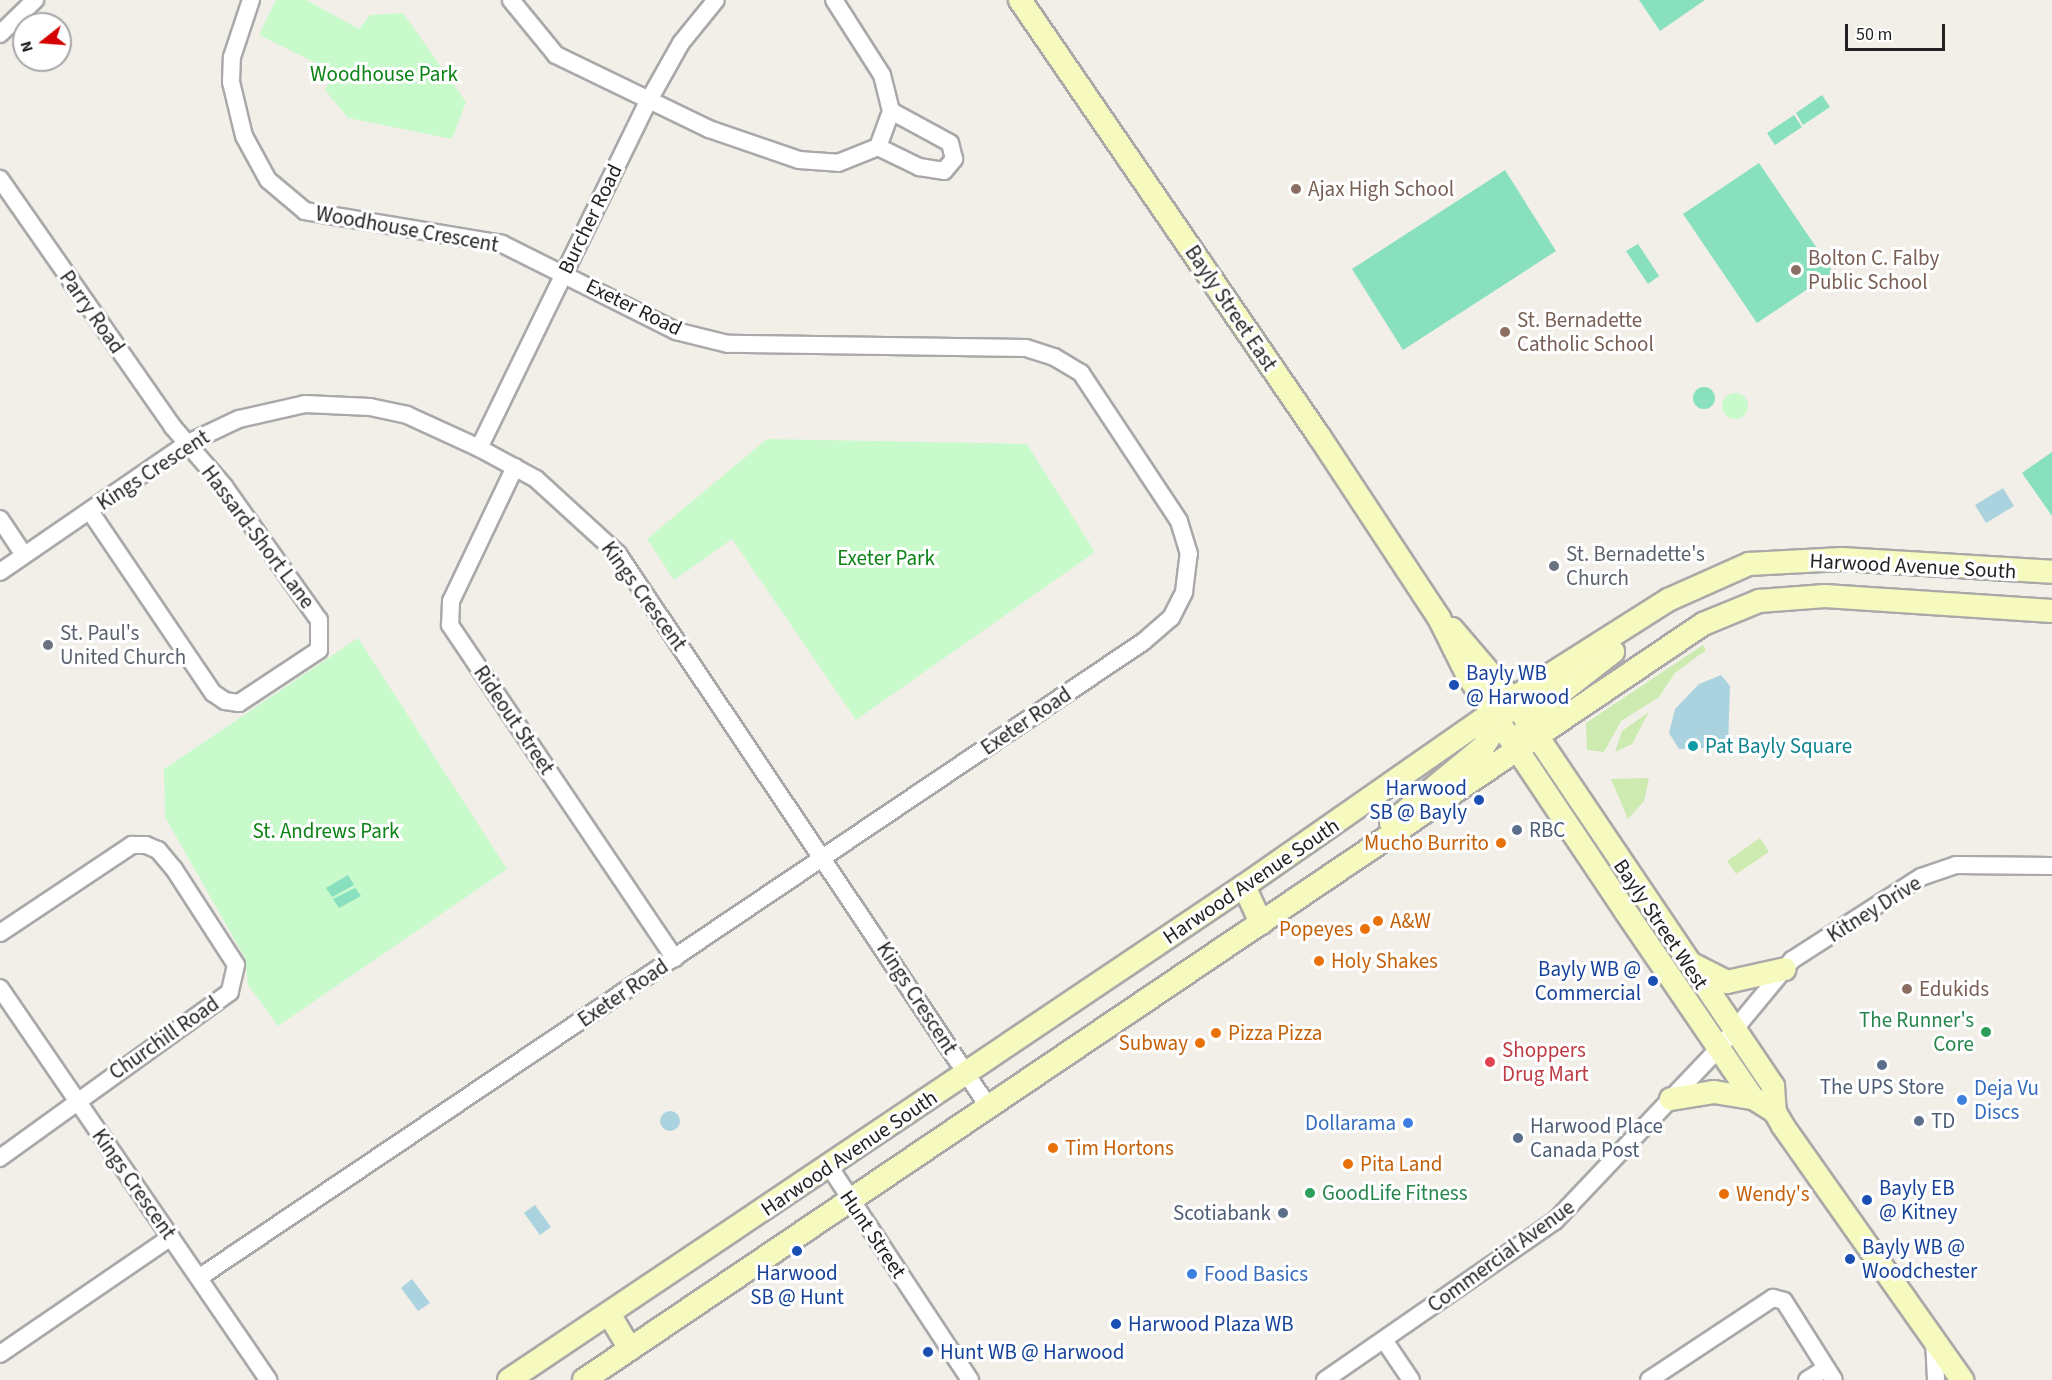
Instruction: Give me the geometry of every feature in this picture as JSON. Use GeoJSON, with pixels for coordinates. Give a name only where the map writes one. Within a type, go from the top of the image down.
{"type":"FeatureCollection","features":[{"type":"Feature","properties":{"kind":"main road","name":"Bayly Street East"},"geometry":{"type":"LineString","coordinates":[[1020,0],[1439,618],[1497,718]]}},
{"type":"Feature","properties":{"kind":"main road","name":"Harwood Avenue South"},"geometry":{"type":"LineString","coordinates":[[509,1380],[1497,718],[1512,699],[1632,627],[1668,600],[1749,564],[1842,559],[2052,572]]}},
{"type":"Feature","properties":{"kind":"main road","name":"Harwood Avenue South"},"geometry":{"type":"LineString","coordinates":[[1533,730],[1702,624],[1760,601],[1825,596],[2052,611]]}},
{"type":"Feature","properties":{"kind":"main road","name":"Bayly Street East"},"geometry":{"type":"LineString","coordinates":[[1439,618],[1512,699]]}},
{"type":"Feature","properties":{"kind":"main road"},"geometry":{"type":"LineString","coordinates":[[1520,751],[1533,730],[1614,652],[1632,627]]}},
{"type":"Feature","properties":{"kind":"main road","name":"Bayly Street West"},"geometry":{"type":"LineString","coordinates":[[1512,699],[1688,962],[1753,1098],[1775,1112],[1962,1380]]}},
{"type":"Feature","properties":{"kind":"main road"},"geometry":{"type":"LineString","coordinates":[[1345,864],[1483,747],[1497,718]]}},
{"type":"Feature","properties":{"kind":"main road","name":"Bayly Street West"},"geometry":{"type":"LineString","coordinates":[[1497,718],[1726,1039],[1773,1086],[1775,1112]]}},
{"type":"Feature","properties":{"kind":"main road","name":"Harwood Avenue South"},"geometry":{"type":"LineString","coordinates":[[584,1380],[1345,864],[1520,751]]}},
{"type":"Feature","properties":{"kind":"main road"},"geometry":{"type":"LineString","coordinates":[[1244,886],[1261,923]]}},
{"type":"Feature","properties":{"kind":"main road"},"geometry":{"type":"LineString","coordinates":[[1688,962],[1727,982],[1785,969]]}},
{"type":"Feature","properties":{"kind":"main road"},"geometry":{"type":"LineString","coordinates":[[1671,1099],[1714,1092],[1753,1098]]}},
{"type":"Feature","properties":{"kind":"main road"},"geometry":{"type":"LineString","coordinates":[[609,1314],[630,1349]]}},
{"type":"Feature","properties":{"kind":"street"},"geometry":{"type":"LineString","coordinates":[[0,34],[35,0]]}},
{"type":"Feature","properties":{"kind":"street","name":"Woodhouse Crescent"},"geometry":{"type":"LineString","coordinates":[[251,0],[236,32],[231,82],[244,136],[268,180],[285,197],[305,212],[502,244],[564,273]]}},
{"type":"Feature","properties":{"kind":"street"},"geometry":{"type":"LineString","coordinates":[[512,0],[556,55],[709,129],[799,160],[838,163],[878,147],[919,167],[944,171],[954,159],[950,143],[891,111]]}},
{"type":"Feature","properties":{"kind":"street","name":"Burcher Road"},"geometry":{"type":"LineString","coordinates":[[479,448],[649,100],[681,43],[716,0]]}},
{"type":"Feature","properties":{"kind":"street"},"geometry":{"type":"LineString","coordinates":[[834,0],[882,75],[891,111],[878,147]]}},
{"type":"Feature","properties":{"kind":"street","name":"Parry Road"},"geometry":{"type":"LineString","coordinates":[[0,179],[186,444]]}},
{"type":"Feature","properties":{"kind":"street","name":"Exeter Road"},"geometry":{"type":"LineString","coordinates":[[200,1277],[823,860],[1171,618],[1184,592],[1189,554],[1179,521],[1081,373],[1054,357],[1026,348],[728,344],[676,331],[564,273]]}},
{"type":"Feature","properties":{"kind":"street","name":"Kings Crescent"},"geometry":{"type":"LineString","coordinates":[[0,572],[186,444],[239,419],[305,404],[333,404],[407,415],[515,467],[575,509],[618,554],[988,1106]]}},
{"type":"Feature","properties":{"kind":"street","name":"Hassard-Short Lane"},"geometry":{"type":"LineString","coordinates":[[90,511],[213,693],[225,701],[239,703],[319,650],[320,620],[224,486],[186,444]]}},
{"type":"Feature","properties":{"kind":"street","name":"Rideout Street"},"geometry":{"type":"LineString","coordinates":[[515,467],[451,601],[450,625],[675,958]]}},
{"type":"Feature","properties":{"kind":"street"},"geometry":{"type":"LineString","coordinates":[[0,519],[24,555]]}},
{"type":"Feature","properties":{"kind":"street","name":"Churchill Road"},"geometry":{"type":"LineString","coordinates":[[0,933],[132,845],[146,845],[159,850],[174,869],[236,965],[230,992],[0,1158]]}},
{"type":"Feature","properties":{"kind":"street","name":"Kitney Drive"},"geometry":{"type":"LineString","coordinates":[[1726,1039],[1785,969],[1921,877],[1956,865],[2052,866]]}},
{"type":"Feature","properties":{"kind":"street","name":"Kings Crescent"},"geometry":{"type":"LineString","coordinates":[[0,988],[76,1103],[200,1277],[268,1380]]}},
{"type":"Feature","properties":{"kind":"street","name":"Commercial Avenue"},"geometry":{"type":"LineString","coordinates":[[1325,1380],[1555,1221],[1726,1039]]}},
{"type":"Feature","properties":{"kind":"street","name":"Hunt Street"},"geometry":{"type":"LineString","coordinates":[[829,1167],[970,1380]]}},
{"type":"Feature","properties":{"kind":"street"},"geometry":{"type":"LineString","coordinates":[[0,1353],[171,1237]]}},
{"type":"Feature","properties":{"kind":"street"},"geometry":{"type":"LineString","coordinates":[[1648,1380],[1773,1298],[1784,1301],[1830,1374],[1807,1380]]}},
{"type":"Feature","properties":{"kind":"street"},"geometry":{"type":"LineString","coordinates":[[1934,1338],[1936,1380]]}},
{"type":"Feature","properties":{"kind":"street"},"geometry":{"type":"LineString","coordinates":[[1384,1341],[1412,1380]]}},
{"type":"Feature","properties":{"kind":"green space","name":"Woodhouse Park"},"geometry":{"type":"Polygon","coordinates":[[[276,0],[306,0],[359,29],[370,15],[403,13],[466,102],[452,139],[348,118],[325,90],[334,72],[259,35],[276,0]]]}},
{"type":"Feature","properties":{"kind":"green space"},"geometry":{"type":"Polygon","coordinates":[[[1639,0],[1705,0],[1660,31],[1639,0]]]}},
{"type":"Feature","properties":{"kind":"green space"},"geometry":{"type":"Polygon","coordinates":[[[1822,95],[1830,107],[1803,125],[1796,113],[1822,95]]]}},
{"type":"Feature","properties":{"kind":"green space"},"geometry":{"type":"Polygon","coordinates":[[[1794,115],[1802,127],[1775,145],[1767,133],[1794,115]]]}},
{"type":"Feature","properties":{"kind":"green space"},"geometry":{"type":"Polygon","coordinates":[[[1759,163],[1833,272],[1757,323],[1683,214],[1759,163]]]}},
{"type":"Feature","properties":{"kind":"green space"},"geometry":{"type":"Polygon","coordinates":[[[1505,170],[1556,251],[1403,350],[1352,269],[1505,170]]]}},
{"type":"Feature","properties":{"kind":"green space"},"geometry":{"type":"Polygon","coordinates":[[[1638,244],[1659,276],[1648,284],[1626,251],[1638,244]]]}},
{"type":"Feature","properties":{"kind":"green space"},"geometry":{"type":"Polygon","coordinates":[[[1704,387],[1712,390],[1715,398],[1712,406],[1704,409],[1696,406],[1693,398],[1696,390],[1704,387]]]}},
{"type":"Feature","properties":{"kind":"green space"},"geometry":{"type":"Polygon","coordinates":[[[1735,393],[1744,397],[1748,406],[1744,415],[1735,419],[1726,415],[1722,406],[1726,397],[1735,393]]]}},
{"type":"Feature","properties":{"kind":"green space","name":"Exeter Park"},"geometry":{"type":"Polygon","coordinates":[[[767,439],[1027,444],[1095,552],[856,720],[732,539],[674,580],[647,539],[767,439]]]}},
{"type":"Feature","properties":{"kind":"green space"},"geometry":{"type":"Polygon","coordinates":[[[2052,452],[2052,516],[2022,473],[2052,452]]]}},
{"type":"Feature","properties":{"kind":"green space","name":"St. Andrews Park"},"geometry":{"type":"Polygon","coordinates":[[[358,638],[507,869],[278,1026],[248,985],[245,958],[165,817],[164,769],[358,638]]]}},
{"type":"Feature","properties":{"kind":"green space"},"geometry":{"type":"Polygon","coordinates":[[[1703,645],[1706,650],[1675,673],[1658,698],[1621,721],[1604,752],[1587,750],[1586,723],[1703,645]]]}},
{"type":"Feature","properties":{"kind":"green space"},"geometry":{"type":"Polygon","coordinates":[[[1649,712],[1632,744],[1615,752],[1622,731],[1649,712]]]}},
{"type":"Feature","properties":{"kind":"green space"},"geometry":{"type":"Polygon","coordinates":[[[1649,778],[1644,801],[1628,819],[1611,779],[1649,778]]]}},
{"type":"Feature","properties":{"kind":"green space"},"geometry":{"type":"Polygon","coordinates":[[[1760,838],[1769,852],[1736,874],[1727,861],[1760,838]]]}},
{"type":"Feature","properties":{"kind":"green space"},"geometry":{"type":"Polygon","coordinates":[[[348,875],[354,885],[332,897],[326,888],[348,875]]]}},
{"type":"Feature","properties":{"kind":"green space"},"geometry":{"type":"Polygon","coordinates":[[[355,888],[361,896],[339,908],[333,899],[355,888]]]}},
{"type":"Feature","properties":{"kind":"water"},"geometry":{"type":"Polygon","coordinates":[[[2003,488],[2014,506],[1986,523],[1975,505],[2003,488]]]}},
{"type":"Feature","properties":{"kind":"water"},"geometry":{"type":"Polygon","coordinates":[[[1721,675],[1730,686],[1728,747],[1679,749],[1669,733],[1675,709],[1699,684],[1721,675]]]}},
{"type":"Feature","properties":{"kind":"water"},"geometry":{"type":"Polygon","coordinates":[[[666,1111],[674,1111],[680,1117],[680,1125],[674,1131],[666,1131],[660,1125],[660,1117],[666,1111]]]}},
{"type":"Feature","properties":{"kind":"water"},"geometry":{"type":"Polygon","coordinates":[[[535,1205],[551,1227],[540,1235],[524,1213],[535,1205]]]}},
{"type":"Feature","properties":{"kind":"water"},"geometry":{"type":"Polygon","coordinates":[[[412,1279],[430,1303],[418,1311],[401,1288],[412,1279]]]}},
{"type":"Feature","properties":{"kind":"place","name":"Ajax High School"},"geometry":{"type":"Point","coordinates":[1296,189]}},
{"type":"Feature","properties":{"kind":"place","name":"Bolton C. Falby Public School"},"geometry":{"type":"Point","coordinates":[1796,270]}},
{"type":"Feature","properties":{"kind":"place","name":"St. Bernadette Catholic School"},"geometry":{"type":"Point","coordinates":[1505,332]}},
{"type":"Feature","properties":{"kind":"place","name":"St. Bernadette's Church"},"geometry":{"type":"Point","coordinates":[1554,566]}},
{"type":"Feature","properties":{"kind":"place","name":"St. Paul's United Church"},"geometry":{"type":"Point","coordinates":[48,645]}},
{"type":"Feature","properties":{"kind":"place","name":"Bayly WB @ Harwood"},"geometry":{"type":"Point","coordinates":[1454,685]}},
{"type":"Feature","properties":{"kind":"place","name":"Pat Bayly Square"},"geometry":{"type":"Point","coordinates":[1693,746]}},
{"type":"Feature","properties":{"kind":"place","name":"Harwood SB @ Bayly"},"geometry":{"type":"Point","coordinates":[1479,800]}},
{"type":"Feature","properties":{"kind":"place","name":"RBC"},"geometry":{"type":"Point","coordinates":[1517,830]}},
{"type":"Feature","properties":{"kind":"place","name":"Mucho Burrito"},"geometry":{"type":"Point","coordinates":[1501,843]}},
{"type":"Feature","properties":{"kind":"place","name":"A&W"},"geometry":{"type":"Point","coordinates":[1378,921]}},
{"type":"Feature","properties":{"kind":"place","name":"Popeyes"},"geometry":{"type":"Point","coordinates":[1365,929]}},
{"type":"Feature","properties":{"kind":"place","name":"Holy Shakes"},"geometry":{"type":"Point","coordinates":[1319,961]}},
{"type":"Feature","properties":{"kind":"place","name":"Bayly WB @ Commercial"},"geometry":{"type":"Point","coordinates":[1653,981]}},
{"type":"Feature","properties":{"kind":"place","name":"Edukids"},"geometry":{"type":"Point","coordinates":[1907,989]}},
{"type":"Feature","properties":{"kind":"place","name":"The Runner's Core"},"geometry":{"type":"Point","coordinates":[1986,1032]}},
{"type":"Feature","properties":{"kind":"place","name":"Pizza Pizza"},"geometry":{"type":"Point","coordinates":[1216,1033]}},
{"type":"Feature","properties":{"kind":"place","name":"Subway"},"geometry":{"type":"Point","coordinates":[1200,1043]}},
{"type":"Feature","properties":{"kind":"place","name":"Shoppers Drug Mart"},"geometry":{"type":"Point","coordinates":[1490,1062]}},
{"type":"Feature","properties":{"kind":"place","name":"The UPS Store"},"geometry":{"type":"Point","coordinates":[1882,1065]}},
{"type":"Feature","properties":{"kind":"place","name":"Deja Vu Discs"},"geometry":{"type":"Point","coordinates":[1962,1100]}},
{"type":"Feature","properties":{"kind":"place","name":"TD"},"geometry":{"type":"Point","coordinates":[1919,1121]}},
{"type":"Feature","properties":{"kind":"place","name":"Dollarama"},"geometry":{"type":"Point","coordinates":[1408,1123]}},
{"type":"Feature","properties":{"kind":"place","name":"Harwood Place Canada Post"},"geometry":{"type":"Point","coordinates":[1518,1138]}},
{"type":"Feature","properties":{"kind":"place","name":"Tim Hortons"},"geometry":{"type":"Point","coordinates":[1053,1148]}},
{"type":"Feature","properties":{"kind":"place","name":"Pita Land"},"geometry":{"type":"Point","coordinates":[1348,1164]}},
{"type":"Feature","properties":{"kind":"place","name":"GoodLife Fitness"},"geometry":{"type":"Point","coordinates":[1310,1193]}},
{"type":"Feature","properties":{"kind":"place","name":"Wendy's"},"geometry":{"type":"Point","coordinates":[1724,1194]}},
{"type":"Feature","properties":{"kind":"place","name":"Bayly EB @ Kitney"},"geometry":{"type":"Point","coordinates":[1867,1200]}},
{"type":"Feature","properties":{"kind":"place","name":"Scotiabank"},"geometry":{"type":"Point","coordinates":[1283,1213]}},
{"type":"Feature","properties":{"kind":"place","name":"Harwood SB @ Hunt"},"geometry":{"type":"Point","coordinates":[797,1251]}},
{"type":"Feature","properties":{"kind":"place","name":"Bayly WB @ Woodchester"},"geometry":{"type":"Point","coordinates":[1850,1259]}},
{"type":"Feature","properties":{"kind":"place","name":"Food Basics"},"geometry":{"type":"Point","coordinates":[1192,1274]}},
{"type":"Feature","properties":{"kind":"place","name":"Harwood Plaza WB"},"geometry":{"type":"Point","coordinates":[1116,1324]}},
{"type":"Feature","properties":{"kind":"place","name":"Hunt WB @ Harwood"},"geometry":{"type":"Point","coordinates":[928,1352]}}]}
